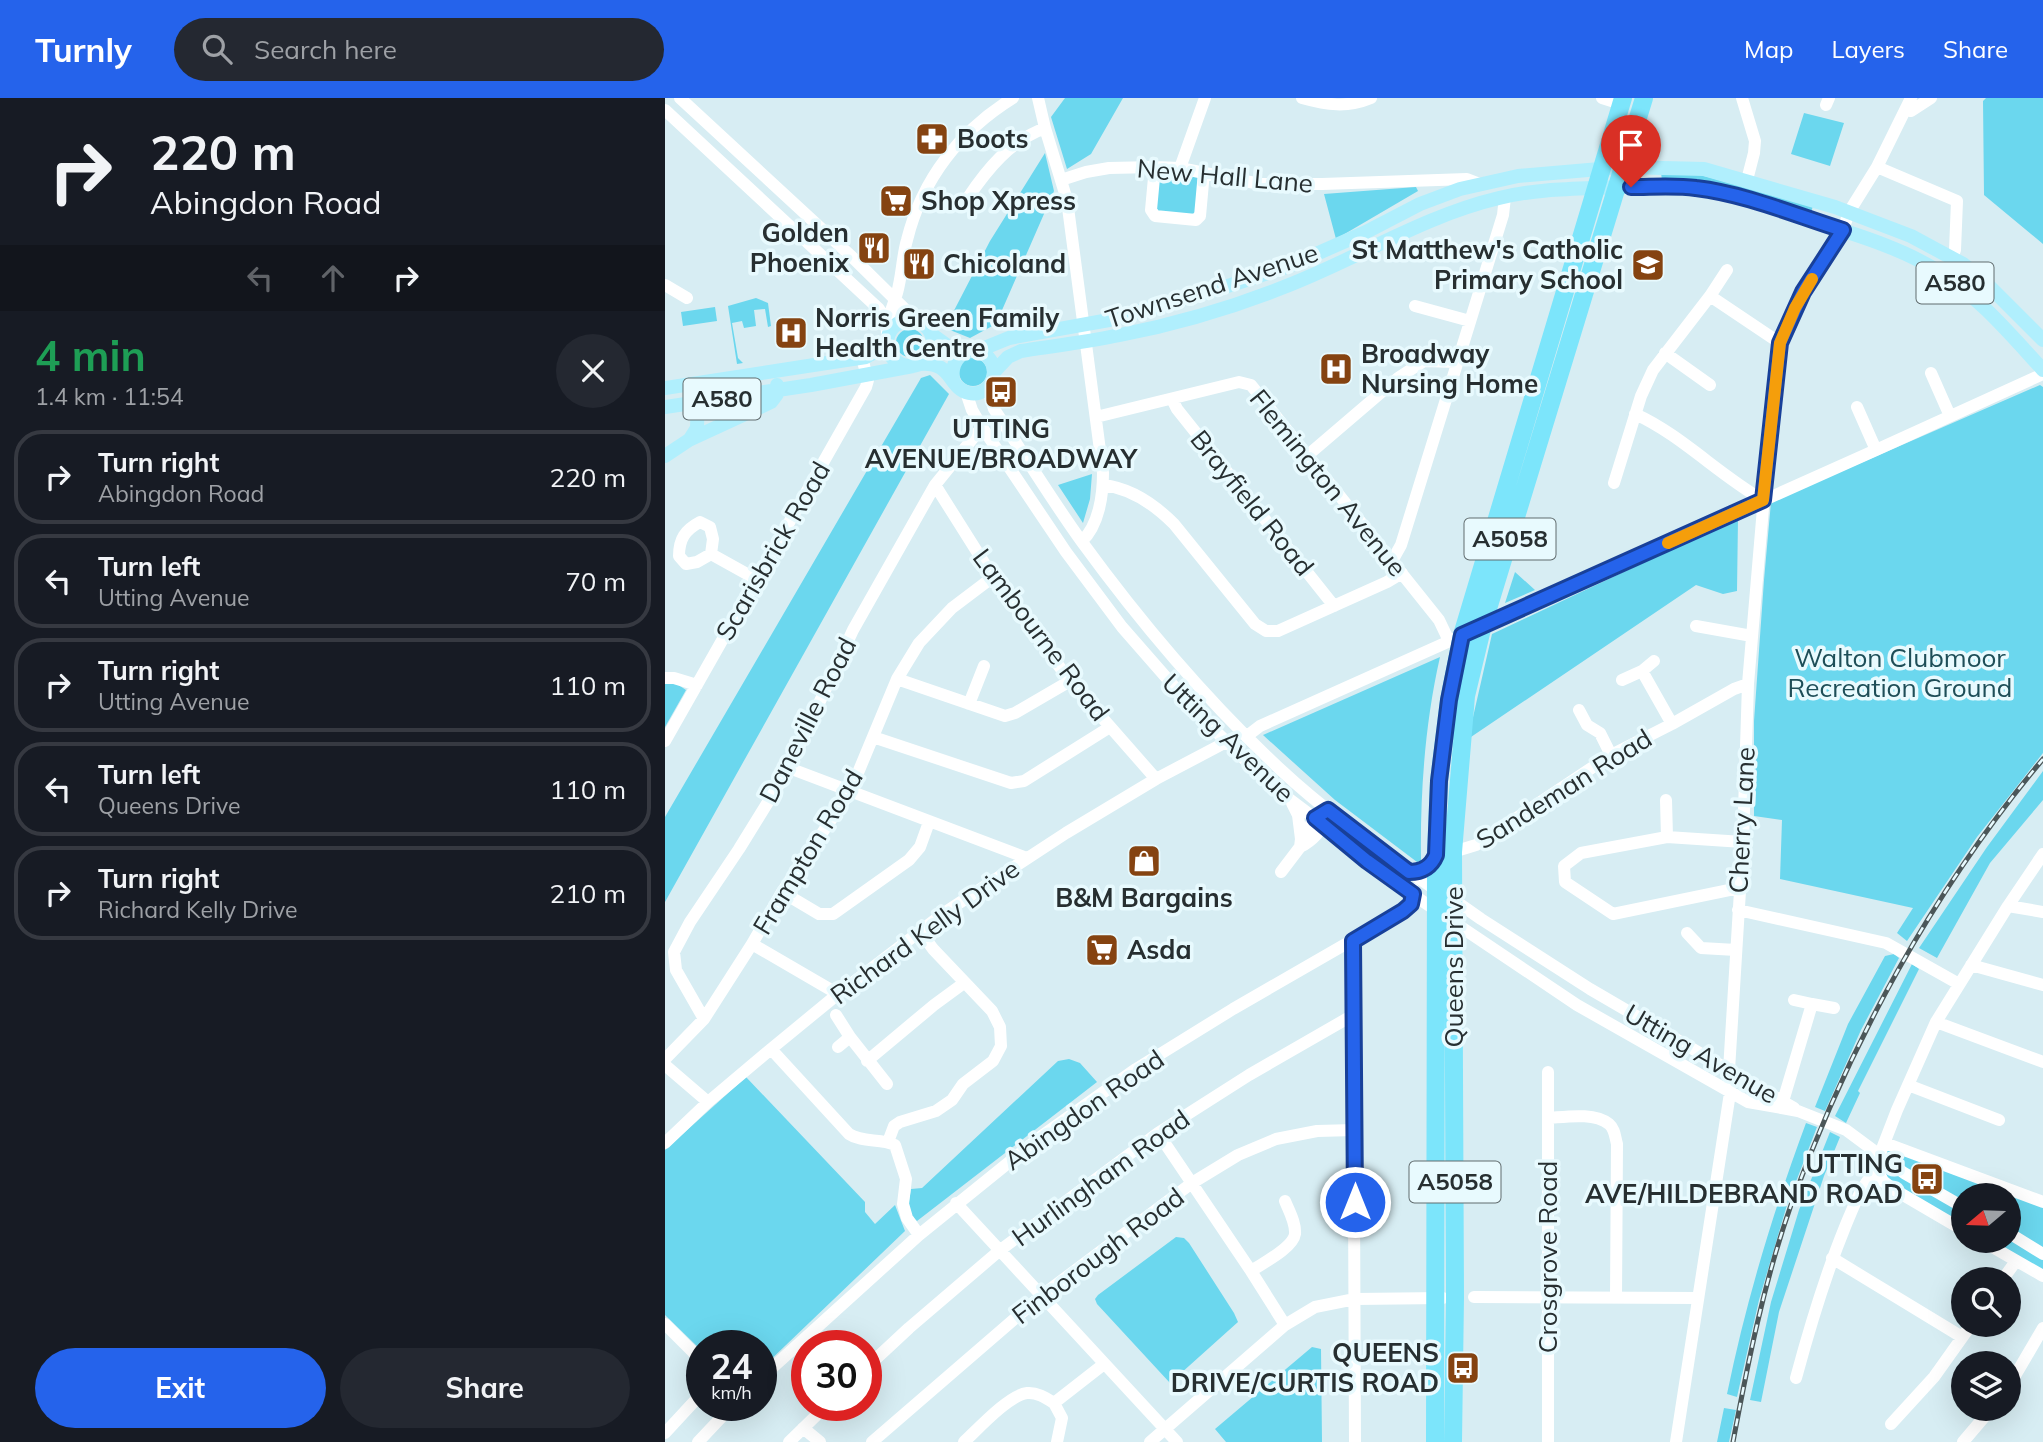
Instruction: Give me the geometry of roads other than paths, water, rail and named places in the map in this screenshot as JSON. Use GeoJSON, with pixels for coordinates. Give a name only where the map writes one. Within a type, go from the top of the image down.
{"type":"FeatureCollection","features":[{"type":"Feature","properties":{"kind":"highway","name":"Queens Drive"},"geometry":{"type":"LineString","coordinates":[[1453,1442],[1455,922],[1454,900],[1445,853],[1439,781],[1455,638],[1597,188],[1613,168],[1644,98]]}},
{"type":"Feature","properties":{"kind":"highway","name":"Queens Drive"},"geometry":{"type":"LineString","coordinates":[[1435,1442],[1436,890],[1445,853],[1466,696],[1483,625],[1617,187],[1613,168],[1627,100]]}},
{"type":"Feature","properties":{"kind":"main road","name":"Townsend Avenue"},"geometry":{"type":"LineString","coordinates":[[971,352],[1009,338],[1083,326],[1184,299],[1289,266],[1366,232],[1420,204],[1460,189],[1518,176],[1613,168],[1704,169],[1849,212]]}},
{"type":"Feature","properties":{"kind":"main road","name":"Townsend Avenue"},"geometry":{"type":"LineString","coordinates":[[992,379],[1009,357],[1021,351],[1118,336],[1247,301],[1325,271],[1442,216],[1505,197],[1555,190],[1693,187],[1758,202],[1843,230]]}},
{"type":"Feature","properties":{"kind":"main road","name":"A580"},"geometry":{"type":"LineString","coordinates":[[1849,212],[1911,236],[1963,264],[1985,282],[2043,340]]}},
{"type":"Feature","properties":{"kind":"main road","name":"A580"},"geometry":{"type":"LineString","coordinates":[[1843,230],[1881,244],[1938,271],[1976,300],[2043,372]]}},
{"type":"Feature","properties":{"kind":"main road","name":"A580"},"geometry":{"type":"LineString","coordinates":[[665,388],[862,358],[876,352],[887,333],[898,323],[905,320],[917,321]]}},
{"type":"Feature","properties":{"kind":"main road"},"geometry":{"type":"LineString","coordinates":[[917,321],[949,347],[989,358],[992,379]]}},
{"type":"Feature","properties":{"kind":"main road"},"geometry":{"type":"LineString","coordinates":[[887,333],[887,349],[894,361],[900,365],[933,364],[953,379]]}},
{"type":"Feature","properties":{"kind":"main road"},"geometry":{"type":"LineString","coordinates":[[916,365],[927,358],[932,350],[931,334]]}},
{"type":"Feature","properties":{"kind":"main road"},"geometry":{"type":"LineString","coordinates":[[966,392],[956,385],[952,372],[955,360],[971,352]]}},
{"type":"Feature","properties":{"kind":"main road","name":"A580"},"geometry":{"type":"LineString","coordinates":[[665,407],[867,376],[916,365]]}},
{"type":"Feature","properties":{"kind":"main road"},"geometry":{"type":"LineString","coordinates":[[665,456],[689,440],[775,399],[778,390],[776,371]]}},
{"type":"Feature","properties":{"kind":"main road","name":"A580"},"geometry":{"type":"LineString","coordinates":[[966,392],[979,393],[992,379]]}},
{"type":"Feature","properties":{"kind":"main road"},"geometry":{"type":"LineString","coordinates":[[689,440],[697,428],[699,383]]}},
{"type":"Feature","properties":{"kind":"street"},"geometry":{"type":"LineString","coordinates":[[670,98],[665,108],[879,309],[887,333]]}},
{"type":"Feature","properties":{"kind":"street"},"geometry":{"type":"LineString","coordinates":[[680,98],[917,321]]}},
{"type":"Feature","properties":{"kind":"street"},"geometry":{"type":"LineString","coordinates":[[887,333],[911,225],[921,198],[937,169],[974,126],[1013,98]]}},
{"type":"Feature","properties":{"kind":"street"},"geometry":{"type":"LineString","coordinates":[[1038,98],[1067,200],[1102,457],[1103,485],[1100,506],[1087,536],[1082,541]]}},
{"type":"Feature","properties":{"kind":"street"},"geometry":{"type":"LineString","coordinates":[[1180,168],[1205,98]]}},
{"type":"Feature","properties":{"kind":"street"},"geometry":{"type":"LineString","coordinates":[[1302,98],[1340,105],[1354,104],[1371,98]]}},
{"type":"Feature","properties":{"kind":"street"},"geometry":{"type":"LineString","coordinates":[[1602,98],[1627,100]]}},
{"type":"Feature","properties":{"kind":"street"},"geometry":{"type":"LineString","coordinates":[[1742,98],[1755,141],[1747,180]]}},
{"type":"Feature","properties":{"kind":"street"},"geometry":{"type":"LineString","coordinates":[[1908,104],[1911,111],[1931,98]]}},
{"type":"Feature","properties":{"kind":"street","name":"Cherry Lane"},"geometry":{"type":"LineString","coordinates":[[1676,1442],[1730,1093],[1748,684],[1763,500],[1780,343],[1803,292],[1843,230],[1849,212],[1877,167],[1908,104]]}},
{"type":"Feature","properties":{"kind":"street"},"geometry":{"type":"LineString","coordinates":[[967,199],[989,168],[1007,149],[1045,128]]}},
{"type":"Feature","properties":{"kind":"street"},"geometry":{"type":"LineString","coordinates":[[1155,167],[1151,210],[1155,216],[1168,218],[1196,220],[1200,216],[1204,172]]}},
{"type":"Feature","properties":{"kind":"street","name":"New Hall Lane"},"geometry":{"type":"LineString","coordinates":[[1061,180],[1109,168],[1155,167],[1180,168],[1260,184],[1467,178],[1480,184]]}},
{"type":"Feature","properties":{"kind":"street"},"geometry":{"type":"LineString","coordinates":[[1877,167],[1957,201],[1955,250],[1952,258]]}},
{"type":"Feature","properties":{"kind":"street"},"geometry":{"type":"LineString","coordinates":[[1392,561],[1401,545],[1503,215],[1505,197]]}},
{"type":"Feature","properties":{"kind":"street"},"geometry":{"type":"LineString","coordinates":[[1613,483],[1641,396],[1653,370],[1727,270]]}},
{"type":"Feature","properties":{"kind":"street"},"geometry":{"type":"LineString","coordinates":[[665,285],[687,298]]}},
{"type":"Feature","properties":{"kind":"street"},"geometry":{"type":"LineString","coordinates":[[1710,296],[1780,343]]}},
{"type":"Feature","properties":{"kind":"street"},"geometry":{"type":"LineString","coordinates":[[1416,306],[1470,321]]}},
{"type":"Feature","properties":{"kind":"street"},"geometry":{"type":"LineString","coordinates":[[1665,353],[1710,385]]}},
{"type":"Feature","properties":{"kind":"street"},"geometry":{"type":"LineString","coordinates":[[862,358],[867,376]]}},
{"type":"Feature","properties":{"kind":"street"},"geometry":{"type":"LineString","coordinates":[[1308,455],[1398,378],[1425,361],[1457,362]]}},
{"type":"Feature","properties":{"kind":"street"},"geometry":{"type":"LineString","coordinates":[[1247,736],[1260,726],[1876,450],[2043,372]]}},
{"type":"Feature","properties":{"kind":"street"},"geometry":{"type":"LineString","coordinates":[[1931,373],[1950,416]]}},
{"type":"Feature","properties":{"kind":"street","name":"Scarisbrick Road"},"geometry":{"type":"LineString","coordinates":[[665,741],[866,387],[867,376]]}},
{"type":"Feature","properties":{"kind":"street","name":"Utting Avenue"},"geometry":{"type":"LineString","coordinates":[[992,379],[990,396],[994,409],[1082,541],[1143,621],[1202,691],[1281,770],[1409,872],[1492,927],[1783,1105],[1846,1130],[1863,1141],[1879,1157],[1951,1200]]}},
{"type":"Feature","properties":{"kind":"street","name":"Flemington Avenue"},"geometry":{"type":"LineString","coordinates":[[1095,417],[1239,382],[1247,383],[1257,391],[1455,638]]}},
{"type":"Feature","properties":{"kind":"street","name":"Utting Avenue"},"geometry":{"type":"LineString","coordinates":[[966,392],[982,427],[1093,590],[1149,659],[1222,738],[1272,786],[1413,894],[1577,1004],[1748,1102],[1783,1105]]}},
{"type":"Feature","properties":{"kind":"street","name":"Brayfield Road"},"geometry":{"type":"LineString","coordinates":[[1172,399],[1177,409],[1334,606]]}},
{"type":"Feature","properties":{"kind":"street"},"geometry":{"type":"LineString","coordinates":[[1857,407],[1876,450]]}},
{"type":"Feature","properties":{"kind":"street"},"geometry":{"type":"LineString","coordinates":[[1635,414],[1653,422],[1738,486],[1763,500]]}},
{"type":"Feature","properties":{"kind":"street","name":"Daneville Road"},"geometry":{"type":"LineString","coordinates":[[704,1019],[676,970],[674,952],[690,922],[789,768],[853,630],[935,485],[982,427]]}},
{"type":"Feature","properties":{"kind":"street","name":"Lambourne Road"},"geometry":{"type":"LineString","coordinates":[[935,485],[993,578],[1070,681],[1156,779]]}},
{"type":"Feature","properties":{"kind":"street"},"geometry":{"type":"LineString","coordinates":[[1103,485],[1129,492],[1174,524],[1261,630],[1278,631],[1402,573]]}},
{"type":"Feature","properties":{"kind":"street"},"geometry":{"type":"LineString","coordinates":[[711,554],[756,579]]}},
{"type":"Feature","properties":{"kind":"street","name":"Frampton Road"},"geometry":{"type":"LineString","coordinates":[[665,1059],[704,1019],[782,892],[850,792],[897,679],[919,643],[952,608],[993,578]]}},
{"type":"Feature","properties":{"kind":"street"},"geometry":{"type":"LineString","coordinates":[[1696,626],[1752,636]]}},
{"type":"Feature","properties":{"kind":"street"},"geometry":{"type":"LineString","coordinates":[[1622,680],[1654,661]]}},
{"type":"Feature","properties":{"kind":"street"},"geometry":{"type":"LineString","coordinates":[[969,704],[984,666]]}},
{"type":"Feature","properties":{"kind":"street"},"geometry":{"type":"LineString","coordinates":[[1641,671],[1672,724]]}},
{"type":"Feature","properties":{"kind":"street"},"geometry":{"type":"LineString","coordinates":[[665,678],[697,685]]}},
{"type":"Feature","properties":{"kind":"street"},"geometry":{"type":"LineString","coordinates":[[897,679],[1005,716],[1016,713],[1070,681]]}},
{"type":"Feature","properties":{"kind":"street","name":"Sandeman Road"},"geometry":{"type":"LineString","coordinates":[[1409,872],[1424,869],[1445,853],[1476,845],[1611,755],[1734,688],[1748,684]]}},
{"type":"Feature","properties":{"kind":"street"},"geometry":{"type":"LineString","coordinates":[[1579,710],[1587,725],[1600,733],[1611,755]]}},
{"type":"Feature","properties":{"kind":"street"},"geometry":{"type":"LineString","coordinates":[[1222,738],[1232,736],[1234,723]]}},
{"type":"Feature","properties":{"kind":"street"},"geometry":{"type":"LineString","coordinates":[[873,737],[1011,783],[1024,781],[1110,727]]}},
{"type":"Feature","properties":{"kind":"street","name":"Richard Kelly Drive"},"geometry":{"type":"LineString","coordinates":[[665,1143],[708,1102],[771,1049],[920,931],[1027,858],[1222,738]]}},
{"type":"Feature","properties":{"kind":"street"},"geometry":{"type":"LineString","coordinates":[[789,768],[1027,858]]}},
{"type":"Feature","properties":{"kind":"street"},"geometry":{"type":"LineString","coordinates":[[1290,799],[1298,815],[1304,842]]}},
{"type":"Feature","properties":{"kind":"street"},"geometry":{"type":"LineString","coordinates":[[1666,800],[1667,837]]}},
{"type":"Feature","properties":{"kind":"street"},"geometry":{"type":"LineString","coordinates":[[1281,872],[1328,810]]}},
{"type":"Feature","properties":{"kind":"street"},"geometry":{"type":"LineString","coordinates":[[782,892],[819,914],[833,915],[909,860],[920,847],[929,822]]}},
{"type":"Feature","properties":{"kind":"street"},"geometry":{"type":"LineString","coordinates":[[1739,888],[1613,914],[1566,881],[1565,866],[1581,853],[1667,837],[1743,842]]}},
{"type":"Feature","properties":{"kind":"street"},"geometry":{"type":"LineString","coordinates":[[1304,842],[1328,840],[1349,847]]}},
{"type":"Feature","properties":{"kind":"street"},"geometry":{"type":"LineString","coordinates":[[1796,1378],[1832,1258],[1856,1201],[1879,1157],[1936,1022],[2041,857]]}},
{"type":"Feature","properties":{"kind":"street"},"geometry":{"type":"LineString","coordinates":[[1409,872],[1413,894]]}},
{"type":"Feature","properties":{"kind":"street","name":"Abingdon Road"},"geometry":{"type":"LineString","coordinates":[[777,1364],[956,1203],[1039,1138],[1136,1069],[1233,1009],[1403,911],[1411,904],[1413,894]]}},
{"type":"Feature","properties":{"kind":"street"},"geometry":{"type":"LineString","coordinates":[[2008,906],[2043,912]]}},
{"type":"Feature","properties":{"kind":"street"},"geometry":{"type":"LineString","coordinates":[[1738,910],[1886,943],[1959,984]]}},
{"type":"Feature","properties":{"kind":"street"},"geometry":{"type":"LineString","coordinates":[[888,1142],[894,1126],[900,1122],[936,1111],[952,1100],[963,1084],[993,1060],[1001,1046],[1000,1027],[992,1011],[933,949],[920,931]]}},
{"type":"Feature","properties":{"kind":"street"},"geometry":{"type":"LineString","coordinates":[[1687,933],[1701,948],[1736,950]]}},
{"type":"Feature","properties":{"kind":"street"},"geometry":{"type":"LineString","coordinates":[[1353,941],[1355,1442]]}},
{"type":"Feature","properties":{"kind":"street"},"geometry":{"type":"LineString","coordinates":[[752,944],[838,994]]}},
{"type":"Feature","properties":{"kind":"street"},"geometry":{"type":"LineString","coordinates":[[1971,965],[2043,985]]}},
{"type":"Feature","properties":{"kind":"street"},"geometry":{"type":"LineString","coordinates":[[867,1061],[964,983]]}},
{"type":"Feature","properties":{"kind":"street"},"geometry":{"type":"LineString","coordinates":[[1794,1000],[1834,1007]]}},
{"type":"Feature","properties":{"kind":"street"},"geometry":{"type":"LineString","coordinates":[[1783,1105],[1812,1004]]}},
{"type":"Feature","properties":{"kind":"street","name":"Hurlingham Road"},"geometry":{"type":"LineString","coordinates":[[882,1353],[999,1251],[1158,1133],[1249,1075],[1355,1014]]}},
{"type":"Feature","properties":{"kind":"street"},"geometry":{"type":"LineString","coordinates":[[836,1015],[867,1061],[887,1084]]}},
{"type":"Feature","properties":{"kind":"street"},"geometry":{"type":"LineString","coordinates":[[1936,1022],[2043,1062]]}},
{"type":"Feature","properties":{"kind":"street"},"geometry":{"type":"LineString","coordinates":[[838,1046],[850,1037]]}},
{"type":"Feature","properties":{"kind":"street"},"geometry":{"type":"LineString","coordinates":[[771,1049],[854,1138],[888,1142],[895,1146],[906,1179],[903,1204],[907,1218],[919,1235]]}},
{"type":"Feature","properties":{"kind":"street"},"geometry":{"type":"LineString","coordinates":[[665,1065],[708,1102]]}},
{"type":"Feature","properties":{"kind":"street","name":"Crosgrove Road"},"geometry":{"type":"LineString","coordinates":[[1548,1072],[1548,1442]]}},
{"type":"Feature","properties":{"kind":"street"},"geometry":{"type":"LineString","coordinates":[[1908,1085],[1999,1119]]}},
{"type":"Feature","properties":{"kind":"street"},"geometry":{"type":"LineString","coordinates":[[1548,1118],[1597,1118],[1608,1123],[1615,1132],[1616,1298]]}},
{"type":"Feature","properties":{"kind":"street","name":"Finborough Road"},"geometry":{"type":"LineString","coordinates":[[872,1442],[1041,1296],[1192,1184],[1238,1155],[1276,1139],[1317,1131],[1354,1130]]}},
{"type":"Feature","properties":{"kind":"street"},"geometry":{"type":"LineString","coordinates":[[1158,1133],[1286,1325]]}},
{"type":"Feature","properties":{"kind":"street","name":"Utting Avenue"},"geometry":{"type":"LineString","coordinates":[[1879,1157],[2043,1202]]}},
{"type":"Feature","properties":{"kind":"street","name":"Utting Avenue"},"geometry":{"type":"LineString","coordinates":[[1879,1157],[1883,1181],[1951,1223]]}},
{"type":"Feature","properties":{"kind":"street"},"geometry":{"type":"LineString","coordinates":[[1251,1271],[1289,1246],[1295,1237],[1294,1225],[1285,1201]]}},
{"type":"Feature","properties":{"kind":"street"},"geometry":{"type":"LineString","coordinates":[[956,1203],[1177,1442]]}},
{"type":"Feature","properties":{"kind":"street"},"geometry":{"type":"LineString","coordinates":[[2021,1240],[2043,1254]]}},
{"type":"Feature","properties":{"kind":"street"},"geometry":{"type":"LineString","coordinates":[[2002,1253],[2043,1276]]}},
{"type":"Feature","properties":{"kind":"street"},"geometry":{"type":"LineString","coordinates":[[1832,1258],[1951,1330]]}},
{"type":"Feature","properties":{"kind":"street"},"geometry":{"type":"LineString","coordinates":[[2012,1267],[2016,1261]]}},
{"type":"Feature","properties":{"kind":"street"},"geometry":{"type":"LineString","coordinates":[[1150,1442],[1286,1325],[1315,1307],[1355,1298],[1455,1297]]}},
{"type":"Feature","properties":{"kind":"street"},"geometry":{"type":"LineString","coordinates":[[1474,1297],[1698,1298]]}},
{"type":"Feature","properties":{"kind":"street"},"geometry":{"type":"LineString","coordinates":[[665,1324],[686,1345]]}},
{"type":"Feature","properties":{"kind":"street"},"geometry":{"type":"LineString","coordinates":[[2021,1370],[2038,1348],[2043,1328]]}},
{"type":"Feature","properties":{"kind":"street"},"geometry":{"type":"LineString","coordinates":[[1891,1424],[1934,1377],[1962,1337]]}},
{"type":"Feature","properties":{"kind":"street"},"geometry":{"type":"LineString","coordinates":[[1054,1403],[1104,1364]]}},
{"type":"Feature","properties":{"kind":"street"},"geometry":{"type":"LineString","coordinates":[[964,1442],[1014,1398],[1027,1393],[1040,1395],[1054,1403],[1062,1418],[1057,1442]]}},
{"type":"Feature","properties":{"kind":"street"},"geometry":{"type":"LineString","coordinates":[[665,1433],[686,1410]]}},
{"type":"Feature","properties":{"kind":"street"},"geometry":{"type":"LineString","coordinates":[[698,1442],[718,1421]]}},
{"type":"Feature","properties":{"kind":"street"},"geometry":{"type":"LineString","coordinates":[[789,1442],[810,1421]]}},
{"type":"Feature","properties":{"kind":"street"},"geometry":{"type":"LineString","coordinates":[[1963,1442],[1981,1421]]}},
{"type":"Feature","properties":{"kind":"street"},"geometry":{"type":"LineString","coordinates":[[803,1428],[820,1442]]}},
{"type":"Feature","properties":{"kind":"railway"},"geometry":{"type":"LineString","coordinates":[[1733,1442],[1757,1322],[1781,1234],[1839,1086],[1897,971],[1930,915],[1965,861],[2043,759]]}},
{"type":"Feature","properties":{"kind":"place","name":"Boots"},"geometry":{"type":"Point","coordinates":[932,139]}},
{"type":"Feature","properties":{"kind":"place","name":"Shop Xpress"},"geometry":{"type":"Point","coordinates":[896,201]}},
{"type":"Feature","properties":{"kind":"place","name":"Golden Phoenix"},"geometry":{"type":"Point","coordinates":[874,248]}},
{"type":"Feature","properties":{"kind":"place","name":"Chicoland"},"geometry":{"type":"Point","coordinates":[919,264]}},
{"type":"Feature","properties":{"kind":"place","name":"St Matthew's Catholic Primary School"},"geometry":{"type":"Point","coordinates":[1648,265]}},
{"type":"Feature","properties":{"kind":"place","name":"Norris Green Family Health Centre"},"geometry":{"type":"Point","coordinates":[791,333]}},
{"type":"Feature","properties":{"kind":"place","name":"Broadway Nursing Home"},"geometry":{"type":"Point","coordinates":[1336,369]}},
{"type":"Feature","properties":{"kind":"place","name":"UTTING AVENUE/BROADWAY"},"geometry":{"type":"Point","coordinates":[1001,392]}},
{"type":"Feature","properties":{"kind":"place","name":"B&M Bargains"},"geometry":{"type":"Point","coordinates":[1144,861]}},
{"type":"Feature","properties":{"kind":"place","name":"Asda"},"geometry":{"type":"Point","coordinates":[1102,950]}},
{"type":"Feature","properties":{"kind":"place","name":"UTTING AVE/HILDEBRAND ROAD"},"geometry":{"type":"Point","coordinates":[1927,1179]}},
{"type":"Feature","properties":{"kind":"place","name":"QUEENS DRIVE/CURTIS ROAD"},"geometry":{"type":"Point","coordinates":[1463,1368]}},
{"type":"Feature","properties":{"kind":"park label","name":"Walton Clubmoor Recreation Ground"},"geometry":{"type":"Point","coordinates":[1900,673]}}]}
